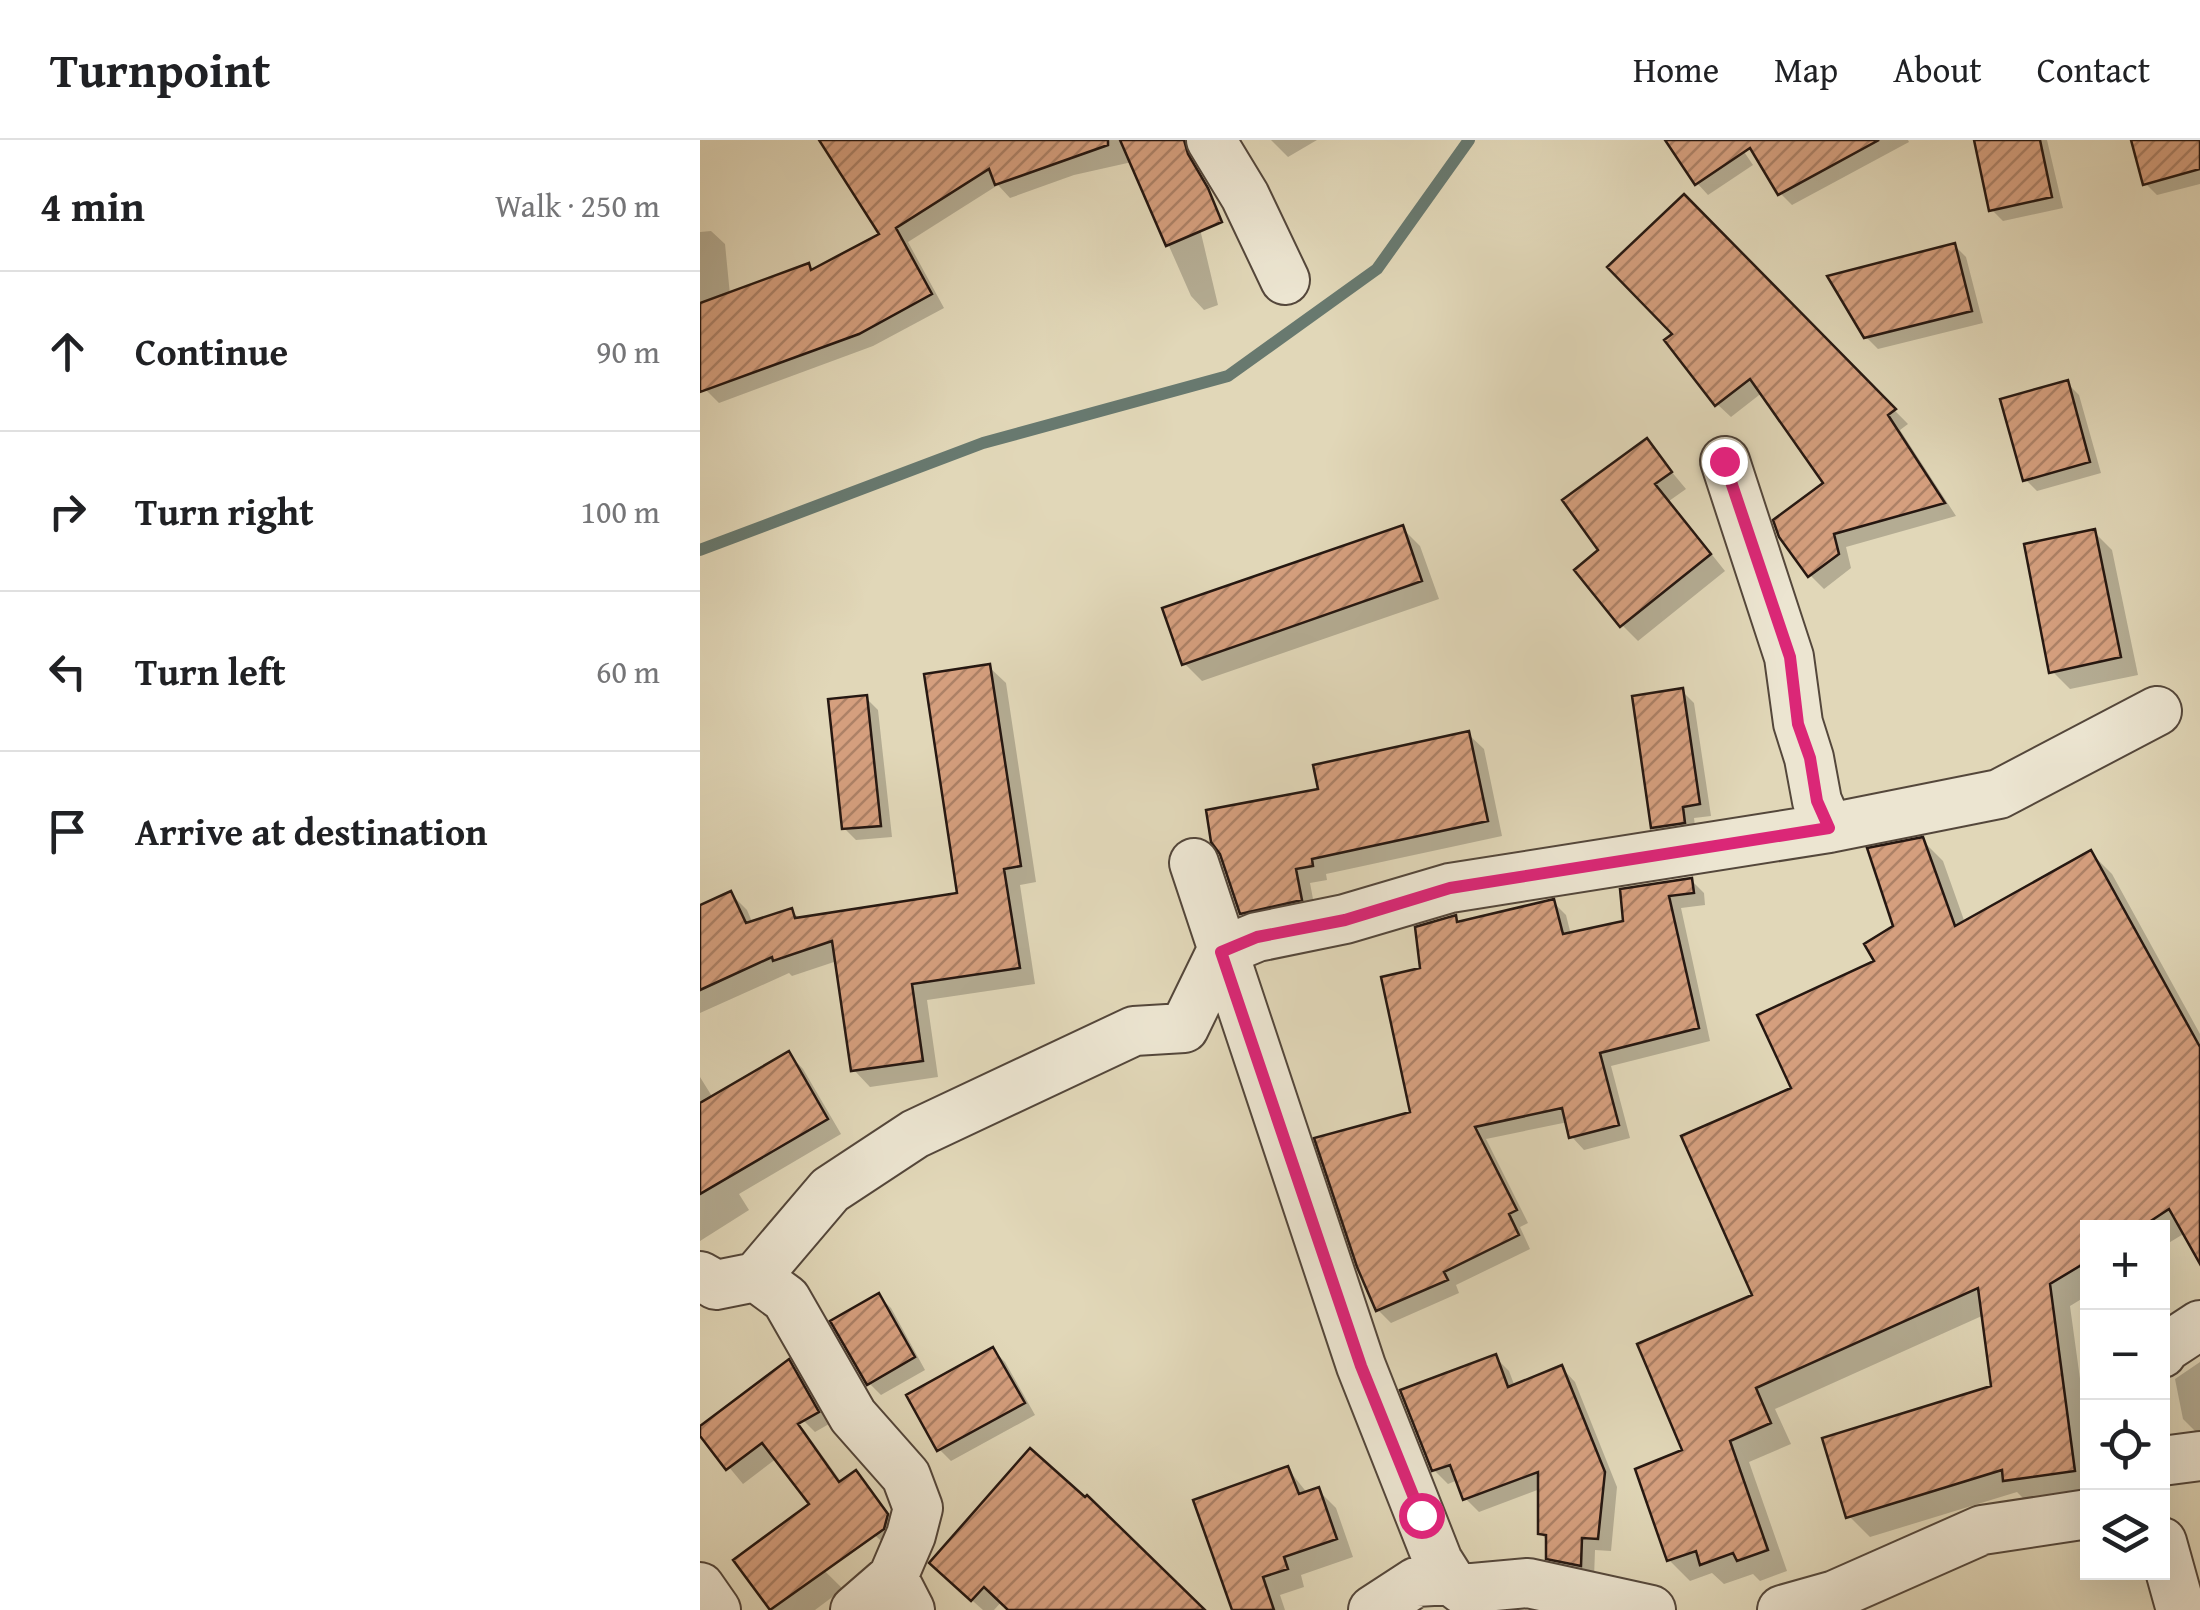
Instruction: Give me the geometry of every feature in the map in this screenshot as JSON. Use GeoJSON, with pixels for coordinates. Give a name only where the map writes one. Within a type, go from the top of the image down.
{"type":"FeatureCollection","features":[{"type":"Feature","properties":{"kind":"street"},"geometry":{"type":"LineString","coordinates":[[1211,140],[1245,196],[1286,280]]}},
{"type":"Feature","properties":{"kind":"street"},"geometry":{"type":"LineString","coordinates":[[1724,461],[1790,657],[1798,724],[1810,758],[1817,801],[1829,828]]}},
{"type":"Feature","properties":{"kind":"street"},"geometry":{"type":"LineString","coordinates":[[700,1276],[716,1285],[756,1277],[830,1190],[915,1134],[1134,1031],[1184,1028],[1221,952],[1257,937],[1345,920],[1450,888],[1829,828],[1999,794],[2157,711]]}},
{"type":"Feature","properties":{"kind":"street"},"geometry":{"type":"LineString","coordinates":[[1194,863],[1361,1366],[1438,1561],[1450,1580],[1462,1589],[1528,1584],[1651,1610]]}},
{"type":"Feature","properties":{"kind":"street"},"geometry":{"type":"LineString","coordinates":[[756,1277],[786,1298],[853,1416],[906,1476],[918,1508],[902,1593],[855,1610]]}},
{"type":"Feature","properties":{"kind":"street"},"geometry":{"type":"LineString","coordinates":[[2170,1345],[2200,1325]]}},
{"type":"Feature","properties":{"kind":"street"},"geometry":{"type":"LineString","coordinates":[[2170,1460],[2200,1456]]}},
{"type":"Feature","properties":{"kind":"street"},"geometry":{"type":"LineString","coordinates":[[1782,1610],[1835,1595],[1982,1530],[2080,1515]]}},
{"type":"Feature","properties":{"kind":"street"},"geometry":{"type":"LineString","coordinates":[[2170,1571],[2181,1610]]}},
{"type":"Feature","properties":{"kind":"street"},"geometry":{"type":"LineString","coordinates":[[1373,1610],[1416,1582],[1450,1580]]}},
{"type":"Feature","properties":{"kind":"street"},"geometry":{"type":"LineString","coordinates":[[700,1586],[716,1610]]}},
{"type":"Feature","properties":{"kind":"building"},"geometry":{"type":"Polygon","coordinates":[[[819,140],[1108,140],[1108,145],[995,185],[989,169],[896,228],[932,294],[859,334],[700,392],[700,303],[809,263],[811,270],[879,234],[819,140]]]}},
{"type":"Feature","properties":{"kind":"building"},"geometry":{"type":"Polygon","coordinates":[[[1120,140],[1184,140],[1222,222],[1166,246],[1120,140]]]}},
{"type":"Feature","properties":{"kind":"building"},"geometry":{"type":"Polygon","coordinates":[[[1665,140],[1879,140],[1778,195],[1750,148],[1695,185],[1665,140]]]}},
{"type":"Feature","properties":{"kind":"building"},"geometry":{"type":"Polygon","coordinates":[[[1974,140],[2040,140],[2052,197],[1989,211],[1974,140]]]}},
{"type":"Feature","properties":{"kind":"building"},"geometry":{"type":"Polygon","coordinates":[[[2131,140],[2200,140],[2200,169],[2143,185],[2131,140]]]}},
{"type":"Feature","properties":{"kind":"building"},"geometry":{"type":"Polygon","coordinates":[[[1684,194],[1896,409],[1888,415],[1945,503],[1834,534],[1839,554],[1808,577],[1779,537],[1773,520],[1823,483],[1750,379],[1715,406],[1664,340],[1672,334],[1607,267],[1684,194]]]}},
{"type":"Feature","properties":{"kind":"building"},"geometry":{"type":"Polygon","coordinates":[[[1955,243],[1972,311],[1864,338],[1827,276],[1955,243]]]}},
{"type":"Feature","properties":{"kind":"building"},"geometry":{"type":"Polygon","coordinates":[[[2068,380],[2090,462],[2023,481],[2000,399],[2068,380]]]}},
{"type":"Feature","properties":{"kind":"building"},"geometry":{"type":"Polygon","coordinates":[[[1647,438],[1672,472],[1655,484],[1711,554],[1620,627],[1574,570],[1598,550],[1562,500],[1647,438]]]}},
{"type":"Feature","properties":{"kind":"building"},"geometry":{"type":"Polygon","coordinates":[[[1403,525],[1422,581],[1182,665],[1162,608],[1403,525]]]}},
{"type":"Feature","properties":{"kind":"building"},"geometry":{"type":"Polygon","coordinates":[[[2095,529],[2121,657],[2049,673],[2024,544],[2095,529]]]}},
{"type":"Feature","properties":{"kind":"building"},"geometry":{"type":"Polygon","coordinates":[[[990,664],[1021,866],[1004,869],[1020,968],[912,984],[923,1061],[851,1071],[832,941],[773,961],[772,957],[700,990],[700,905],[731,891],[746,923],[792,908],[795,918],[957,893],[924,674],[990,664]]]}},
{"type":"Feature","properties":{"kind":"building"},"geometry":{"type":"Polygon","coordinates":[[[1683,688],[1700,804],[1683,807],[1685,823],[1651,828],[1632,696],[1683,688]]]}},
{"type":"Feature","properties":{"kind":"building"},"geometry":{"type":"Polygon","coordinates":[[[867,695],[881,826],[842,829],[828,699],[867,695]]]}},
{"type":"Feature","properties":{"kind":"building"},"geometry":{"type":"Polygon","coordinates":[[[1469,731],[1488,821],[1312,859],[1313,866],[1296,869],[1302,900],[1240,914],[1220,854],[1211,842],[1206,810],[1318,789],[1313,765],[1469,731]]]}},
{"type":"Feature","properties":{"kind":"building"},"geometry":{"type":"Polygon","coordinates":[[[1923,837],[1955,926],[2091,850],[2200,1047],[2200,1264],[2169,1209],[2152,1220],[2080,1220],[2080,1266],[2050,1284],[2075,1471],[2003,1481],[2002,1470],[1846,1518],[1822,1438],[1991,1386],[1978,1288],[1756,1388],[1771,1423],[1730,1441],[1768,1550],[1737,1561],[1733,1553],[1700,1565],[1696,1551],[1667,1561],[1635,1469],[1682,1450],[1637,1344],[1752,1295],[1681,1136],[1791,1088],[1757,1015],[1874,961],[1864,944],[1893,926],[1867,848],[1923,837]]]}},
{"type":"Feature","properties":{"kind":"building"},"geometry":{"type":"Polygon","coordinates":[[[1692,878],[1694,893],[1669,896],[1699,1028],[1600,1053],[1619,1125],[1569,1138],[1562,1108],[1475,1127],[1517,1210],[1509,1214],[1519,1235],[1444,1272],[1448,1280],[1376,1311],[1357,1267],[1314,1138],[1410,1112],[1381,977],[1420,968],[1415,927],[1456,915],[1457,922],[1554,899],[1563,934],[1623,921],[1620,889],[1692,878]]]}},
{"type":"Feature","properties":{"kind":"building"},"geometry":{"type":"Polygon","coordinates":[[[789,1051],[828,1119],[700,1194],[700,1103],[789,1051]]]}},
{"type":"Feature","properties":{"kind":"building"},"geometry":{"type":"Polygon","coordinates":[[[879,1293],[915,1357],[867,1385],[830,1321],[879,1293]]]}},
{"type":"Feature","properties":{"kind":"building"},"geometry":{"type":"Polygon","coordinates":[[[993,1347],[1025,1403],[937,1451],[906,1395],[993,1347]]]}},
{"type":"Feature","properties":{"kind":"building"},"geometry":{"type":"Polygon","coordinates":[[[1496,1354],[1508,1387],[1562,1365],[1605,1472],[1598,1539],[1582,1538],[1581,1566],[1546,1559],[1546,1535],[1538,1534],[1538,1472],[1463,1500],[1450,1465],[1432,1471],[1400,1390],[1496,1354]]]}},
{"type":"Feature","properties":{"kind":"building"},"geometry":{"type":"Polygon","coordinates":[[[789,1359],[819,1412],[798,1424],[839,1482],[856,1470],[888,1514],[884,1529],[770,1610],[733,1560],[809,1504],[762,1443],[726,1470],[700,1436],[700,1426],[789,1359]]]}},
{"type":"Feature","properties":{"kind":"building"},"geometry":{"type":"Polygon","coordinates":[[[1030,1448],[1087,1495],[1205,1610],[1008,1610],[984,1587],[971,1601],[929,1563],[1030,1448]]]}},
{"type":"Feature","properties":{"kind":"building"},"geometry":{"type":"Polygon","coordinates":[[[1288,1466],[1299,1494],[1319,1487],[1337,1539],[1284,1557],[1288,1569],[1263,1577],[1274,1610],[1232,1610],[1193,1500],[1288,1466]]]}},
{"type":"Feature","properties":{"kind":"waterway"},"geometry":{"type":"LineString","coordinates":[[700,550],[983,443],[1228,376],[1377,269],[1469,140]]}},
{"type":"Feature","properties":{"kind":"route"},"geometry":{"type":"LineString","coordinates":[[1421,1515],[1361,1366],[1221,952],[1257,937],[1345,920],[1450,888],[1829,828],[1817,801],[1810,758],[1798,724],[1790,657],[1724,461]]}}]}
